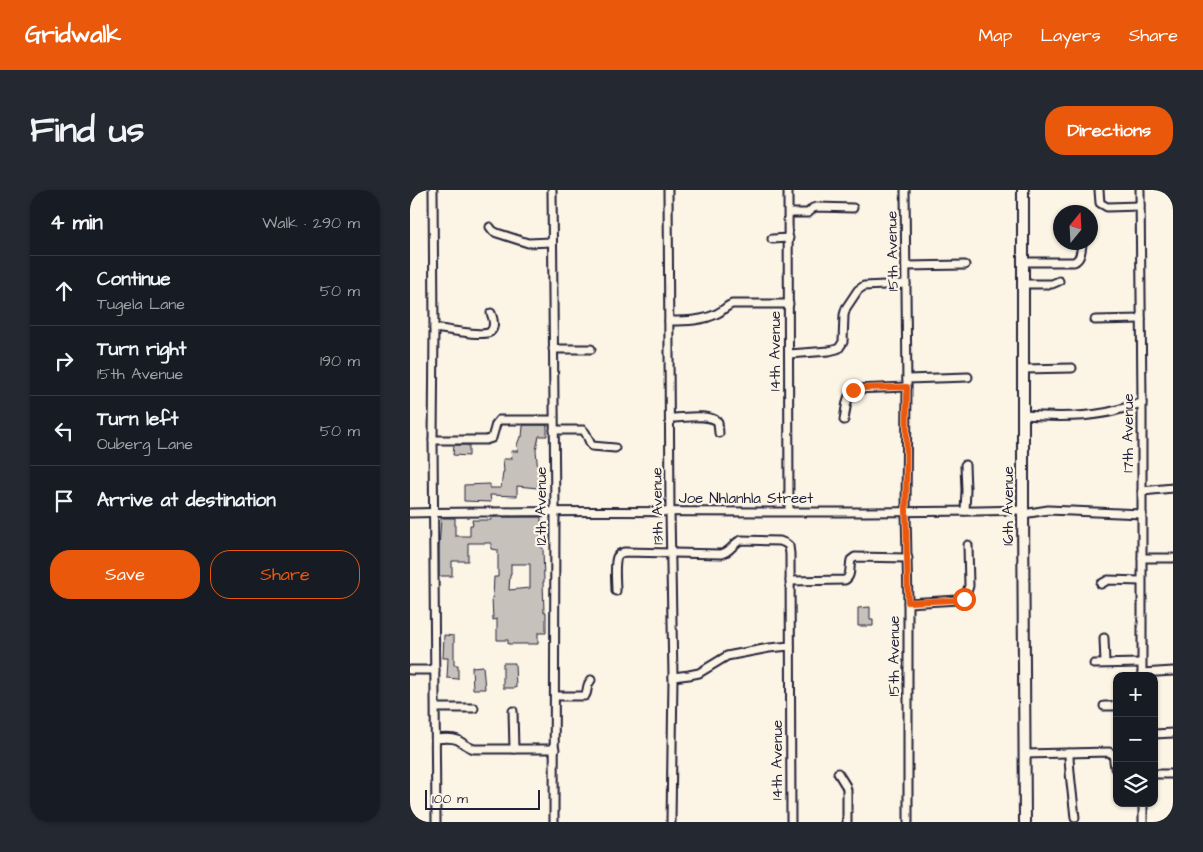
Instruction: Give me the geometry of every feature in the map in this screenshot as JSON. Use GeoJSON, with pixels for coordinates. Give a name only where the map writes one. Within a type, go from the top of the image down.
{"type":"FeatureCollection","features":[{"type":"Feature","properties":{"kind":"street"},"geometry":{"type":"LineString","coordinates":[[433,190],[436,822]]}},
{"type":"Feature","properties":{"kind":"street","name":"12th Avenue"},"geometry":{"type":"LineString","coordinates":[[552,190],[555,510],[554,822]]}},
{"type":"Feature","properties":{"kind":"street","name":"13th Avenue"},"geometry":{"type":"LineString","coordinates":[[668,190],[673,676],[671,822]]}},
{"type":"Feature","properties":{"kind":"street","name":"14th Avenue"},"geometry":{"type":"LineString","coordinates":[[788,190],[789,511]]}},
{"type":"Feature","properties":{"kind":"street","name":"15th Avenue"},"geometry":{"type":"LineString","coordinates":[[905,190],[908,822]]}},
{"type":"Feature","properties":{"kind":"street","name":"16th Avenue"},"geometry":{"type":"LineString","coordinates":[[1023,190],[1025,822]]}},
{"type":"Feature","properties":{"kind":"street"},"geometry":{"type":"LineString","coordinates":[[1099,190],[1100,204],[1103,206],[1140,206]]}},
{"type":"Feature","properties":{"kind":"street","name":"17th Avenue"},"geometry":{"type":"LineString","coordinates":[[1140,190],[1142,672]]}},
{"type":"Feature","properties":{"kind":"street"},"geometry":{"type":"LineString","coordinates":[[789,213],[808,213],[813,208],[853,208]]}},
{"type":"Feature","properties":{"kind":"street"},"geometry":{"type":"LineString","coordinates":[[490,227],[497,233],[526,242],[552,242]]}},
{"type":"Feature","properties":{"kind":"street"},"geometry":{"type":"LineString","coordinates":[[772,239],[789,238]]}},
{"type":"Feature","properties":{"kind":"street"},"geometry":{"type":"LineString","coordinates":[[1022,262],[1075,262],[1079,258],[1081,250]]}},
{"type":"Feature","properties":{"kind":"street"},"geometry":{"type":"LineString","coordinates":[[906,266],[965,265]]}},
{"type":"Feature","properties":{"kind":"street"},"geometry":{"type":"LineString","coordinates":[[1022,284],[1052,284],[1059,281]]}},
{"type":"Feature","properties":{"kind":"street"},"geometry":{"type":"LineString","coordinates":[[788,354],[829,351],[840,348],[843,342],[846,308],[858,290],[864,286],[906,284]]}},
{"type":"Feature","properties":{"kind":"street"},"geometry":{"type":"LineString","coordinates":[[670,321],[691,320],[708,316],[720,312],[732,304],[789,304]]}},
{"type":"Feature","properties":{"kind":"street"},"geometry":{"type":"LineString","coordinates":[[434,328],[488,333],[492,330],[493,326],[493,318],[490,313]]}},
{"type":"Feature","properties":{"kind":"street"},"geometry":{"type":"LineString","coordinates":[[1096,320],[1141,319]]}},
{"type":"Feature","properties":{"kind":"street"},"geometry":{"type":"LineString","coordinates":[[553,349],[591,349]]}},
{"type":"Feature","properties":{"kind":"street"},"geometry":{"type":"LineString","coordinates":[[1023,369],[1072,368]]}},
{"type":"Feature","properties":{"kind":"street"},"geometry":{"type":"LineString","coordinates":[[844,420],[849,395],[854,389],[968,376]]}},
{"type":"Feature","properties":{"kind":"street"},"geometry":{"type":"LineString","coordinates":[[1023,415],[1083,416],[1142,403]]}},
{"type":"Feature","properties":{"kind":"street"},"geometry":{"type":"LineString","coordinates":[[670,418],[705,416],[714,418],[718,422],[719,432]]}},
{"type":"Feature","properties":{"kind":"street"},"geometry":{"type":"LineString","coordinates":[[433,440],[486,440],[492,438],[499,420],[553,420]]}},
{"type":"Feature","properties":{"kind":"street"},"geometry":{"type":"LineString","coordinates":[[554,430],[583,430],[592,446],[615,448]]}},
{"type":"Feature","properties":{"kind":"street"},"geometry":{"type":"LineString","coordinates":[[965,464],[965,511]]}},
{"type":"Feature","properties":{"kind":"street"},"geometry":{"type":"LineString","coordinates":[[1142,491],[1173,488]]}},
{"type":"Feature","properties":{"kind":"street","name":"Joe Nhlanhla Street"},"geometry":{"type":"LineString","coordinates":[[410,513],[555,510],[1023,512],[1048,510],[1142,514]]}},
{"type":"Feature","properties":{"kind":"street","name":"14th Avenue"},"geometry":{"type":"LineString","coordinates":[[672,553],[725,554],[736,542],[742,540],[782,542],[790,548],[791,822]]}},
{"type":"Feature","properties":{"kind":"street"},"geometry":{"type":"LineString","coordinates":[[908,602],[958,600],[965,597],[969,586],[968,545]]}},
{"type":"Feature","properties":{"kind":"street"},"geometry":{"type":"LineString","coordinates":[[616,591],[616,562],[620,553],[672,553]]}},
{"type":"Feature","properties":{"kind":"street"},"geometry":{"type":"LineString","coordinates":[[790,581],[845,580],[850,574],[851,560],[855,557],[908,558]]}},
{"type":"Feature","properties":{"kind":"street"},"geometry":{"type":"LineString","coordinates":[[1142,558],[1173,558]]}},
{"type":"Feature","properties":{"kind":"street"},"geometry":{"type":"LineString","coordinates":[[1101,584],[1108,580],[1142,581]]}},
{"type":"Feature","properties":{"kind":"street"},"geometry":{"type":"LineString","coordinates":[[1104,638],[1105,663]]}},
{"type":"Feature","properties":{"kind":"street"},"geometry":{"type":"LineString","coordinates":[[673,676],[696,674],[732,655],[790,646]]}},
{"type":"Feature","properties":{"kind":"street"},"geometry":{"type":"LineString","coordinates":[[1094,664],[1141,663]]}},
{"type":"Feature","properties":{"kind":"street"},"geometry":{"type":"LineString","coordinates":[[410,670],[435,670]]}},
{"type":"Feature","properties":{"kind":"street"},"geometry":{"type":"LineString","coordinates":[[1158,672],[1173,671]]}},
{"type":"Feature","properties":{"kind":"street"},"geometry":{"type":"LineString","coordinates":[[555,696],[585,696],[591,680]]}},
{"type":"Feature","properties":{"kind":"street"},"geometry":{"type":"LineString","coordinates":[[1104,706],[1113,706]]}},
{"type":"Feature","properties":{"kind":"street"},"geometry":{"type":"LineString","coordinates":[[436,708],[474,708]]}},
{"type":"Feature","properties":{"kind":"street"},"geometry":{"type":"LineString","coordinates":[[514,711],[514,749]]}},
{"type":"Feature","properties":{"kind":"street"},"geometry":{"type":"LineString","coordinates":[[1158,734],[1173,734]]}},
{"type":"Feature","properties":{"kind":"street"},"geometry":{"type":"LineString","coordinates":[[436,739],[451,738],[474,749],[555,749]]}},
{"type":"Feature","properties":{"kind":"street"},"geometry":{"type":"LineString","coordinates":[[1069,752],[1074,818]]}},
{"type":"Feature","properties":{"kind":"street"},"geometry":{"type":"LineString","coordinates":[[1025,754],[1111,752],[1114,755],[1115,762]]}},
{"type":"Feature","properties":{"kind":"street"},"geometry":{"type":"LineString","coordinates":[[838,773],[847,790],[847,822]]}},
{"type":"Feature","properties":{"kind":"street"},"geometry":{"type":"LineString","coordinates":[[1158,774],[1173,774]]}},
{"type":"Feature","properties":{"kind":"street"},"geometry":{"type":"LineString","coordinates":[[1143,807],[1143,822]]}},
{"type":"Feature","properties":{"kind":"building"},"geometry":{"type":"Polygon","coordinates":[[[547,425],[547,436],[539,436],[536,450],[538,488],[517,486],[517,496],[490,495],[491,502],[464,501],[464,485],[490,484],[490,488],[501,488],[504,472],[503,459],[512,459],[511,451],[518,451],[517,445],[520,437],[522,437],[523,426],[547,425]]]}},
{"type":"Feature","properties":{"kind":"building"},"geometry":{"type":"Polygon","coordinates":[[[454,445],[469,445],[469,456],[453,455],[454,445]]]}},
{"type":"Feature","properties":{"kind":"building"},"geometry":{"type":"Polygon","coordinates":[[[491,517],[541,517],[541,522],[544,521],[545,529],[540,529],[541,548],[543,548],[546,633],[538,633],[538,644],[508,644],[508,640],[497,640],[497,619],[493,620],[492,597],[494,577],[498,577],[498,550],[491,549],[491,543],[468,543],[468,561],[452,561],[452,576],[439,576],[441,518],[455,518],[455,536],[470,536],[470,525],[473,525],[472,520],[491,520],[491,517]],[[511,564],[509,590],[530,588],[530,564],[511,564]]]}},
{"type":"Feature","properties":{"kind":"building"},"geometry":{"type":"Polygon","coordinates":[[[870,607],[870,619],[873,619],[873,626],[858,626],[858,608],[870,607]]]}},
{"type":"Feature","properties":{"kind":"building"},"geometry":{"type":"Polygon","coordinates":[[[444,635],[454,636],[454,665],[458,665],[458,679],[447,678],[448,658],[443,658],[444,635]]]}},
{"type":"Feature","properties":{"kind":"building"},"geometry":{"type":"Polygon","coordinates":[[[503,663],[515,663],[516,688],[503,688],[503,663]]]}},
{"type":"Feature","properties":{"kind":"building"},"geometry":{"type":"Polygon","coordinates":[[[483,666],[485,689],[473,689],[472,667],[483,666]]]}},
{"type":"Feature","properties":{"kind":"route"},"geometry":{"type":"LineString","coordinates":[[853,390],[859,388],[907,387],[906,512],[908,602],[964,599]]}}]}
